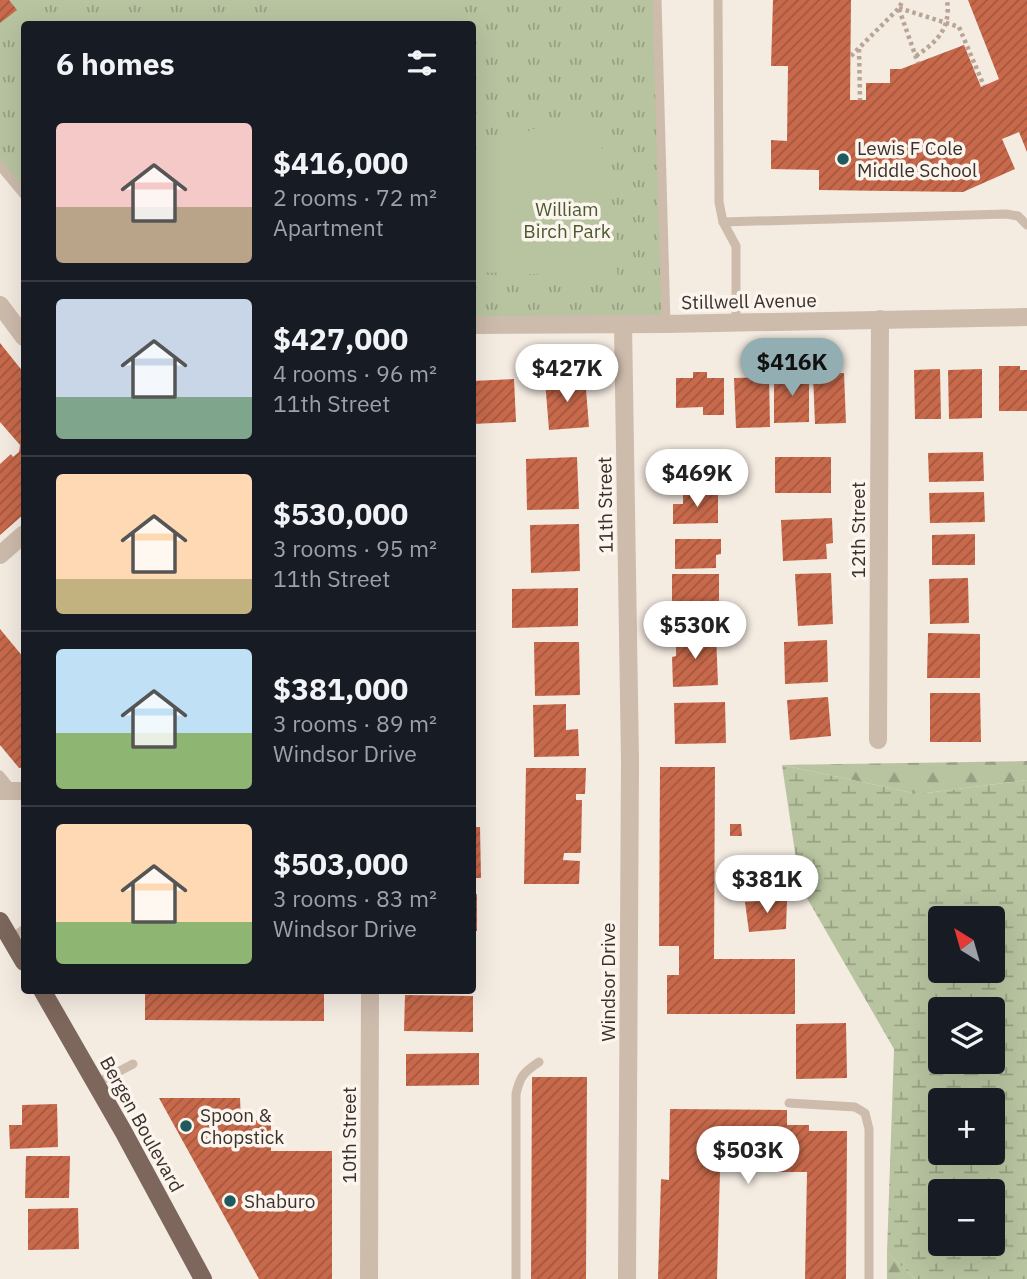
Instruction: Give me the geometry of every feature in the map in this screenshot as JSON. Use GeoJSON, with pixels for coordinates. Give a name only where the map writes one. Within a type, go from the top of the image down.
{"type":"FeatureCollection","features":[{"type":"Feature","properties":{"kind":"main road"},"geometry":{"type":"LineString","coordinates":[[0,921],[18,934]]}},
{"type":"Feature","properties":{"kind":"main road","name":"Bergen Boulevard"},"geometry":{"type":"LineString","coordinates":[[44,994],[97,1083],[203,1279]]}},
{"type":"Feature","properties":{"kind":"street"},"geometry":{"type":"LineString","coordinates":[[0,306],[21,333]]}},
{"type":"Feature","properties":{"kind":"street","name":"Stillwell Avenue"},"geometry":{"type":"LineString","coordinates":[[476,324],[666,324],[1027,317]]}},
{"type":"Feature","properties":{"kind":"street","name":"12th Street"},"geometry":{"type":"LineString","coordinates":[[878,740],[880,320]]}},
{"type":"Feature","properties":{"kind":"street","name":"11th Street"},"geometry":{"type":"LineString","coordinates":[[623,324],[629,685]]}},
{"type":"Feature","properties":{"kind":"street"},"geometry":{"type":"LineString","coordinates":[[0,555],[21,537]]}},
{"type":"Feature","properties":{"kind":"street","name":"Windsor Drive"},"geometry":{"type":"LineString","coordinates":[[627,1279],[631,760],[629,685]]}},
{"type":"Feature","properties":{"kind":"street","name":"10th Street"},"geometry":{"type":"LineString","coordinates":[[369,1279],[370,994]]}},
{"type":"Feature","properties":{"kind":"lane"},"geometry":{"type":"LineString","coordinates":[[657,0],[666,324]]}},
{"type":"Feature","properties":{"kind":"lane"},"geometry":{"type":"LineString","coordinates":[[718,0],[719,202],[723,222],[736,246],[736,322]]}},
{"type":"Feature","properties":{"kind":"lane"},"geometry":{"type":"LineString","coordinates":[[0,166],[21,191]]}},
{"type":"Feature","properties":{"kind":"lane"},"geometry":{"type":"LineString","coordinates":[[723,222],[1006,214],[1018,216],[1027,225]]}},
{"type":"Feature","properties":{"kind":"lane"},"geometry":{"type":"LineString","coordinates":[[0,775],[12,791]]}},
{"type":"Feature","properties":{"kind":"lane"},"geometry":{"type":"LineString","coordinates":[[516,1279],[516,1094],[519,1078],[539,1062]]}},
{"type":"Feature","properties":{"kind":"lane"},"geometry":{"type":"LineString","coordinates":[[97,1083],[133,1064]]}},
{"type":"Feature","properties":{"kind":"lane"},"geometry":{"type":"LineString","coordinates":[[789,1103],[855,1107],[866,1114],[869,1129],[869,1279]]}},
{"type":"Feature","properties":{"kind":"path"},"geometry":{"type":"LineString","coordinates":[[851,56],[899,8],[903,0]]}},
{"type":"Feature","properties":{"kind":"path"},"geometry":{"type":"LineString","coordinates":[[916,55],[940,36],[947,23],[947,0]]}},
{"type":"Feature","properties":{"kind":"path"},"geometry":{"type":"LineString","coordinates":[[899,8],[959,27],[984,86]]}},
{"type":"Feature","properties":{"kind":"path"},"geometry":{"type":"LineString","coordinates":[[899,8],[918,62]]}},
{"type":"Feature","properties":{"kind":"path"},"geometry":{"type":"LineString","coordinates":[[859,48],[860,100]]}},
{"type":"Feature","properties":{"kind":"green space","name":"William Birch Park"},"geometry":{"type":"Polygon","coordinates":[[[0,0],[654,0],[666,324],[476,325],[476,21],[21,21],[21,191],[0,166],[0,0]]]}},
{"type":"Feature","properties":{"kind":"green space"},"geometry":{"type":"Polygon","coordinates":[[[268,0],[455,0],[455,21],[268,21],[268,0]]]}},
{"type":"Feature","properties":{"kind":"green space"},"geometry":{"type":"Polygon","coordinates":[[[570,126],[600,134],[618,277],[476,272],[476,172],[486,157],[510,138],[539,127],[570,126]]]}},
{"type":"Feature","properties":{"kind":"green space"},"geometry":{"type":"Polygon","coordinates":[[[1027,761],[1027,780],[918,794],[782,765],[1027,761]]]}},
{"type":"Feature","properties":{"kind":"green space"},"geometry":{"type":"Polygon","coordinates":[[[782,765],[918,794],[1027,780],[1027,1279],[915,1279],[887,1252],[894,1049],[800,886],[782,765]]]}},
{"type":"Feature","properties":{"kind":"green space"},"geometry":{"type":"Polygon","coordinates":[[[887,1252],[915,1279],[887,1279],[887,1252]]]}},
{"type":"Feature","properties":{"kind":"building"},"geometry":{"type":"Polygon","coordinates":[[[0,0],[9,0],[17,10],[0,23],[0,0]]]}},
{"type":"Feature","properties":{"kind":"building"},"geometry":{"type":"Polygon","coordinates":[[[773,0],[851,0],[850,100],[866,100],[866,83],[890,83],[890,69],[901,69],[964,45],[981,87],[999,79],[968,0],[1027,0],[1027,152],[1019,132],[1002,139],[1015,169],[963,192],[819,190],[819,170],[771,169],[771,140],[787,141],[788,66],[771,66],[773,0]]]}},
{"type":"Feature","properties":{"kind":"building"},"geometry":{"type":"Polygon","coordinates":[[[0,343],[21,369],[21,517],[0,535],[0,464],[11,454],[13,457],[19,452],[20,445],[0,422],[0,343]]]}},
{"type":"Feature","properties":{"kind":"building"},"geometry":{"type":"Polygon","coordinates":[[[999,366],[1020,366],[1020,370],[1027,370],[1027,411],[999,411],[999,366]]]}},
{"type":"Feature","properties":{"kind":"building"},"geometry":{"type":"Polygon","coordinates":[[[940,369],[941,419],[915,419],[914,370],[940,369]]]}},
{"type":"Feature","properties":{"kind":"building"},"geometry":{"type":"Polygon","coordinates":[[[982,369],[982,418],[949,419],[948,370],[982,369]]]}},
{"type":"Feature","properties":{"kind":"building"},"geometry":{"type":"Polygon","coordinates":[[[693,372],[707,372],[707,378],[724,378],[724,415],[703,415],[703,407],[676,408],[676,378],[693,378],[693,372]]]}},
{"type":"Feature","properties":{"kind":"building"},"geometry":{"type":"Polygon","coordinates":[[[809,373],[809,422],[774,423],[774,374],[809,373]]]}},
{"type":"Feature","properties":{"kind":"building"},"geometry":{"type":"Polygon","coordinates":[[[844,373],[846,423],[815,424],[813,374],[844,373]]]}},
{"type":"Feature","properties":{"kind":"building"},"geometry":{"type":"Polygon","coordinates":[[[585,377],[589,427],[549,430],[545,380],[585,377]]]}},
{"type":"Feature","properties":{"kind":"building"},"geometry":{"type":"Polygon","coordinates":[[[769,377],[770,427],[736,428],[734,378],[769,377]]]}},
{"type":"Feature","properties":{"kind":"building"},"geometry":{"type":"Polygon","coordinates":[[[514,379],[516,422],[476,424],[476,381],[514,379]]]}},
{"type":"Feature","properties":{"kind":"building"},"geometry":{"type":"Polygon","coordinates":[[[983,452],[984,481],[929,482],[928,453],[983,452]]]}},
{"type":"Feature","properties":{"kind":"building"},"geometry":{"type":"Polygon","coordinates":[[[717,456],[718,485],[678,486],[677,457],[717,456]]]}},
{"type":"Feature","properties":{"kind":"building"},"geometry":{"type":"Polygon","coordinates":[[[577,457],[579,509],[527,510],[526,459],[577,457]]]}},
{"type":"Feature","properties":{"kind":"building"},"geometry":{"type":"Polygon","coordinates":[[[775,457],[831,457],[831,493],[775,493],[775,457]]]}},
{"type":"Feature","properties":{"kind":"building"},"geometry":{"type":"Polygon","coordinates":[[[718,492],[718,523],[673,524],[673,504],[683,504],[683,493],[718,492]]]}},
{"type":"Feature","properties":{"kind":"building"},"geometry":{"type":"Polygon","coordinates":[[[984,492],[985,522],[930,523],[929,493],[984,492]]]}},
{"type":"Feature","properties":{"kind":"building"},"geometry":{"type":"Polygon","coordinates":[[[832,518],[833,543],[826,544],[827,559],[783,561],[781,520],[832,518]]]}},
{"type":"Feature","properties":{"kind":"building"},"geometry":{"type":"Polygon","coordinates":[[[579,524],[580,571],[531,573],[530,525],[579,524]]]}},
{"type":"Feature","properties":{"kind":"building"},"geometry":{"type":"Polygon","coordinates":[[[975,534],[975,565],[932,565],[932,535],[975,534]]]}},
{"type":"Feature","properties":{"kind":"building"},"geometry":{"type":"Polygon","coordinates":[[[675,539],[721,539],[721,554],[716,555],[716,568],[675,569],[675,539]]]}},
{"type":"Feature","properties":{"kind":"building"},"geometry":{"type":"Polygon","coordinates":[[[831,573],[833,624],[798,626],[795,574],[831,573]]]}},
{"type":"Feature","properties":{"kind":"building"},"geometry":{"type":"Polygon","coordinates":[[[672,574],[719,574],[719,628],[677,628],[677,606],[672,606],[672,574]]]}},
{"type":"Feature","properties":{"kind":"building"},"geometry":{"type":"Polygon","coordinates":[[[968,578],[969,623],[930,624],[929,579],[968,578]]]}},
{"type":"Feature","properties":{"kind":"building"},"geometry":{"type":"Polygon","coordinates":[[[578,588],[578,626],[512,628],[512,589],[578,588]]]}},
{"type":"Feature","properties":{"kind":"building"},"geometry":{"type":"Polygon","coordinates":[[[0,629],[21,654],[21,768],[0,745],[0,629]]]}},
{"type":"Feature","properties":{"kind":"building"},"geometry":{"type":"Polygon","coordinates":[[[928,633],[980,634],[980,678],[927,678],[928,633]]]}},
{"type":"Feature","properties":{"kind":"building"},"geometry":{"type":"Polygon","coordinates":[[[716,634],[718,685],[673,687],[672,657],[676,656],[676,635],[716,634]]]}},
{"type":"Feature","properties":{"kind":"building"},"geometry":{"type":"Polygon","coordinates":[[[827,640],[828,682],[785,684],[784,642],[827,640]]]}},
{"type":"Feature","properties":{"kind":"building"},"geometry":{"type":"Polygon","coordinates":[[[534,642],[579,642],[580,695],[535,696],[534,642]]]}},
{"type":"Feature","properties":{"kind":"building"},"geometry":{"type":"Polygon","coordinates":[[[930,693],[980,693],[981,742],[930,742],[930,693]]]}},
{"type":"Feature","properties":{"kind":"building"},"geometry":{"type":"Polygon","coordinates":[[[828,697],[831,736],[790,740],[787,700],[828,697]]]}},
{"type":"Feature","properties":{"kind":"building"},"geometry":{"type":"Polygon","coordinates":[[[725,702],[726,743],[675,744],[674,703],[725,702]]]}},
{"type":"Feature","properties":{"kind":"building"},"geometry":{"type":"Polygon","coordinates":[[[566,704],[566,730],[578,729],[579,756],[534,757],[533,705],[566,704]]]}},
{"type":"Feature","properties":{"kind":"building"},"geometry":{"type":"Polygon","coordinates":[[[660,767],[715,767],[714,959],[795,959],[795,1014],[667,1014],[667,975],[679,975],[679,946],[659,946],[660,767]]]}},
{"type":"Feature","properties":{"kind":"building"},"geometry":{"type":"Polygon","coordinates":[[[526,768],[586,768],[585,794],[576,794],[576,800],[582,800],[581,853],[564,853],[563,860],[580,861],[579,884],[524,884],[526,768]]]}},
{"type":"Feature","properties":{"kind":"building"},"geometry":{"type":"Polygon","coordinates":[[[730,824],[741,824],[742,836],[730,836],[730,824]]]}},
{"type":"Feature","properties":{"kind":"building"},"geometry":{"type":"Polygon","coordinates":[[[476,827],[480,827],[481,878],[476,878],[476,827]]]}},
{"type":"Feature","properties":{"kind":"building"},"geometry":{"type":"Polygon","coordinates":[[[476,894],[477,894],[476,931],[476,894]]]}},
{"type":"Feature","properties":{"kind":"building"},"geometry":{"type":"Polygon","coordinates":[[[787,899],[786,929],[749,932],[745,902],[787,899]]]}},
{"type":"Feature","properties":{"kind":"building"},"geometry":{"type":"Polygon","coordinates":[[[145,994],[324,994],[324,1021],[145,1020],[145,994]]]}},
{"type":"Feature","properties":{"kind":"building"},"geometry":{"type":"Polygon","coordinates":[[[405,995],[473,996],[473,1032],[404,1031],[405,995]]]}},
{"type":"Feature","properties":{"kind":"building"},"geometry":{"type":"Polygon","coordinates":[[[846,1023],[847,1078],[796,1079],[796,1024],[846,1023]]]}},
{"type":"Feature","properties":{"kind":"building"},"geometry":{"type":"Polygon","coordinates":[[[479,1053],[479,1085],[406,1086],[406,1054],[479,1053]]]}},
{"type":"Feature","properties":{"kind":"building"},"geometry":{"type":"Polygon","coordinates":[[[532,1077],[587,1077],[586,1279],[531,1279],[532,1077]]]}},
{"type":"Feature","properties":{"kind":"building"},"geometry":{"type":"Polygon","coordinates":[[[159,1098],[240,1098],[241,1120],[271,1120],[271,1151],[332,1151],[332,1279],[259,1279],[159,1098]]]}},
{"type":"Feature","properties":{"kind":"building"},"geometry":{"type":"Polygon","coordinates":[[[57,1104],[58,1147],[10,1149],[9,1125],[22,1125],[22,1105],[57,1104]]]}},
{"type":"Feature","properties":{"kind":"building"},"geometry":{"type":"Polygon","coordinates":[[[670,1109],[787,1110],[787,1125],[809,1125],[809,1131],[847,1131],[846,1279],[805,1279],[807,1172],[720,1172],[717,1279],[658,1279],[661,1179],[669,1180],[670,1109]]]}},
{"type":"Feature","properties":{"kind":"building"},"geometry":{"type":"Polygon","coordinates":[[[26,1156],[70,1156],[69,1198],[25,1198],[26,1156]]]}},
{"type":"Feature","properties":{"kind":"building"},"geometry":{"type":"Polygon","coordinates":[[[78,1208],[79,1249],[28,1250],[28,1209],[78,1208]]]}},
{"type":"Feature","properties":{"kind":"place","name":"Lewis F Cole Middle School"},"geometry":{"type":"Point","coordinates":[843,159]}},
{"type":"Feature","properties":{"kind":"place","name":"Spoon & Chopstick"},"geometry":{"type":"Point","coordinates":[186,1126]}},
{"type":"Feature","properties":{"kind":"place","name":"Shaburo"},"geometry":{"type":"Point","coordinates":[230,1201]}}]}
